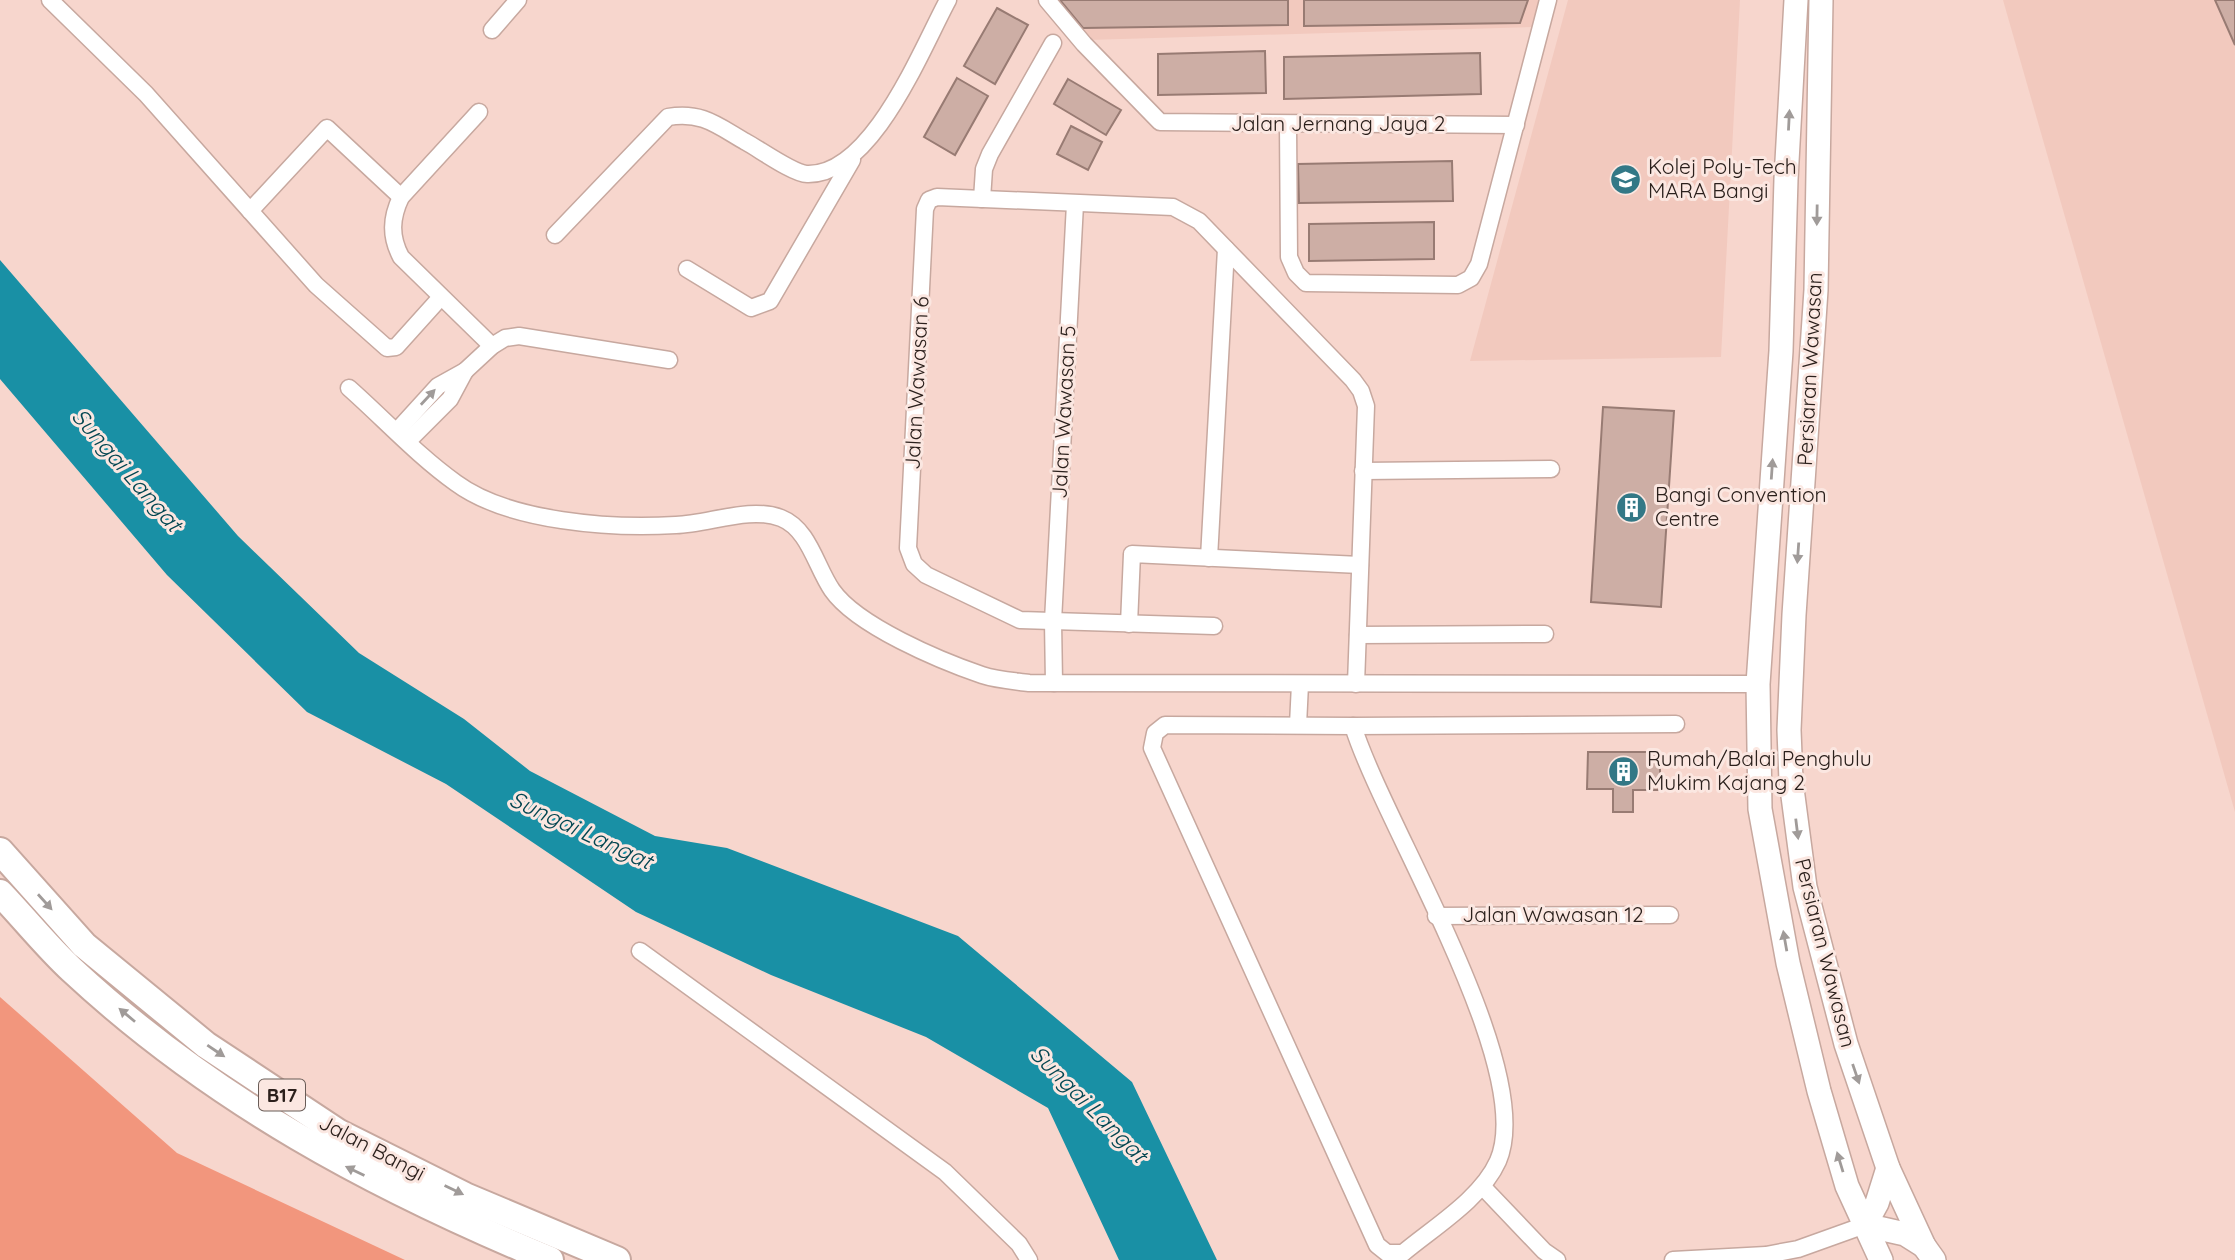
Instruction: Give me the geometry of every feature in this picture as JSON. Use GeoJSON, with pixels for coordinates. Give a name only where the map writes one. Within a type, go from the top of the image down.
{"type":"FeatureCollection","features":[{"type":"Feature","properties":{"kind":"main road","name":"Persiaran Wawasan"},"geometry":{"type":"LineString","coordinates":[[1796,0],[1781,351],[1758,684],[1760,809],[1788,962],[1819,1091],[1847,1186],[1881,1260]]}},
{"type":"Feature","properties":{"kind":"main road","name":"Persiaran Wawasan"},"geometry":{"type":"LineString","coordinates":[[1821,0],[1816,290],[1794,615],[1789,730],[1791,781],[1805,887],[1846,1044],[1888,1168],[1929,1253]]}},
{"type":"Feature","properties":{"kind":"main road"},"geometry":{"type":"LineString","coordinates":[[1781,351],[1797,311],[1816,290],[1793,255],[1786,230]]}},
{"type":"Feature","properties":{"kind":"main road"},"geometry":{"type":"LineString","coordinates":[[1789,730],[1777,702],[1758,684],[1781,659],[1794,615]]}},
{"type":"Feature","properties":{"kind":"main road","name":"Jalan Bangi"},"geometry":{"type":"LineString","coordinates":[[0,851],[85,946],[206,1045],[339,1133],[465,1196],[617,1260]]}},
{"type":"Feature","properties":{"kind":"main road","name":"Jalan Bangi"},"geometry":{"type":"LineString","coordinates":[[0,893],[72,970],[197,1073],[334,1161],[455,1221],[550,1260]]}},
{"type":"Feature","properties":{"kind":"main road"},"geometry":{"type":"LineString","coordinates":[[1888,1168],[1877,1203],[1865,1225],[1905,1234],[1929,1253]]}},
{"type":"Feature","properties":{"kind":"street"},"geometry":{"type":"LineString","coordinates":[[50,0],[146,93],[316,285],[387,348],[396,347],[441,297]]}},
{"type":"Feature","properties":{"kind":"street"},"geometry":{"type":"LineString","coordinates":[[492,30],[518,0]]}},
{"type":"Feature","properties":{"kind":"street"},"geometry":{"type":"LineString","coordinates":[[687,269],[751,309],[770,301],[853,158],[880,126],[948,0]]}},
{"type":"Feature","properties":{"kind":"street","name":"Jalan Jernang Jaya 2"},"geometry":{"type":"LineString","coordinates":[[1047,0],[1084,44],[1160,122],[1516,125]]}},
{"type":"Feature","properties":{"kind":"street"},"geometry":{"type":"LineString","coordinates":[[1288,124],[1289,257],[1296,273],[1306,283],[1458,285],[1471,278],[1479,264],[1548,0]]}},
{"type":"Feature","properties":{"kind":"street"},"geometry":{"type":"LineString","coordinates":[[1053,43],[990,154],[985,169],[982,199],[1173,207],[1199,222],[1226,248],[1361,391],[1366,406],[1356,684]]}},
{"type":"Feature","properties":{"kind":"street"},"geometry":{"type":"LineString","coordinates":[[479,112],[401,197],[395,210],[394,244],[409,267],[492,346]]}},
{"type":"Feature","properties":{"kind":"street"},"geometry":{"type":"LineString","coordinates":[[555,235],[668,117],[701,116],[804,175],[829,171],[853,158]]}},
{"type":"Feature","properties":{"kind":"street"},"geometry":{"type":"LineString","coordinates":[[250,212],[327,128],[401,197]]}},
{"type":"Feature","properties":{"kind":"street","name":"Jalan Wawasan 6"},"geometry":{"type":"LineString","coordinates":[[982,199],[937,197],[929,200],[925,209],[908,548],[914,564],[926,575],[1020,620],[1053,621]]}},
{"type":"Feature","properties":{"kind":"street","name":"Jalan Wawasan 5"},"geometry":{"type":"LineString","coordinates":[[1054,683],[1053,621],[1075,204]]}},
{"type":"Feature","properties":{"kind":"street"},"geometry":{"type":"LineString","coordinates":[[1209,558],[1226,248]]}},
{"type":"Feature","properties":{"kind":"street"},"geometry":{"type":"LineString","coordinates":[[402,436],[450,399],[465,371],[492,346],[505,338],[519,336],[670,360]]}},
{"type":"Feature","properties":{"kind":"street"},"geometry":{"type":"LineString","coordinates":[[349,388],[456,484],[516,510],[624,526],[678,525],[759,514],[779,517],[790,522],[802,535],[832,591],[851,610],[891,636],[984,676],[1029,683],[1758,684]]}},
{"type":"Feature","properties":{"kind":"street"},"geometry":{"type":"LineString","coordinates":[[1363,471],[1551,469]]}},
{"type":"Feature","properties":{"kind":"street"},"geometry":{"type":"LineString","coordinates":[[1129,624],[1132,554],[1360,565]]}},
{"type":"Feature","properties":{"kind":"street"},"geometry":{"type":"LineString","coordinates":[[1053,621],[1214,626]]}},
{"type":"Feature","properties":{"kind":"street"},"geometry":{"type":"LineString","coordinates":[[1358,635],[1545,634]]}},
{"type":"Feature","properties":{"kind":"street"},"geometry":{"type":"LineString","coordinates":[[1298,725],[1300,684]]}},
{"type":"Feature","properties":{"kind":"street"},"geometry":{"type":"LineString","coordinates":[[1353,726],[1478,1007],[1497,1063],[1505,1116],[1498,1161],[1482,1186],[1403,1253],[1387,1254],[1377,1245],[1152,748],[1155,733],[1164,725],[1676,724]]}},
{"type":"Feature","properties":{"kind":"street","name":"Jalan Wawasan 12"},"geometry":{"type":"LineString","coordinates":[[1436,916],[1670,915]]}},
{"type":"Feature","properties":{"kind":"street"},"geometry":{"type":"LineString","coordinates":[[640,951],[945,1172],[1019,1244],[1029,1260]]}},
{"type":"Feature","properties":{"kind":"street"},"geometry":{"type":"LineString","coordinates":[[1482,1186],[1536,1243],[1557,1260]]}},
{"type":"Feature","properties":{"kind":"street"},"geometry":{"type":"LineString","coordinates":[[1673,1260],[1766,1255],[1798,1248],[1865,1225]]}},
{"type":"Feature","properties":{"kind":"shaded area"},"geometry":{"type":"Polygon","coordinates":[[[1056,0],[1540,0],[1532,27],[1088,40],[1056,0]]]}},
{"type":"Feature","properties":{"kind":"shaded area","name":"Kolej Poly-Tech MARA Bangi"},"geometry":{"type":"Polygon","coordinates":[[[1568,0],[1740,0],[1721,357],[1470,361],[1568,0]]]}},
{"type":"Feature","properties":{"kind":"shaded area"},"geometry":{"type":"Polygon","coordinates":[[[2003,0],[2235,0],[2235,812],[2003,0]]]}},
{"type":"Feature","properties":{"kind":"shaded area"},"geometry":{"type":"Polygon","coordinates":[[[0,997],[177,1153],[405,1260],[0,1260],[0,997]]]}},
{"type":"Feature","properties":{"kind":"water","name":"Sungai Langat"},"geometry":{"type":"Polygon","coordinates":[[[0,260],[238,536],[359,653],[464,719],[530,771],[655,836],[727,848],[958,936],[1132,1082],[1217,1260],[1119,1260],[1048,1108],[926,1037],[771,975],[636,912],[446,784],[307,712],[167,575],[0,379],[0,260]]]}},
{"type":"Feature","properties":{"kind":"building"},"geometry":{"type":"Polygon","coordinates":[[[1060,0],[1288,0],[1288,25],[1083,28],[1060,0]]]}},
{"type":"Feature","properties":{"kind":"building"},"geometry":{"type":"Polygon","coordinates":[[[1304,0],[1528,0],[1520,23],[1304,26],[1304,0]]]}},
{"type":"Feature","properties":{"kind":"building"},"geometry":{"type":"Polygon","coordinates":[[[2215,0],[2235,0],[2235,45],[2215,0]]]}},
{"type":"Feature","properties":{"kind":"building"},"geometry":{"type":"Polygon","coordinates":[[[997,8],[1028,25],[995,84],[964,66],[997,8]]]}},
{"type":"Feature","properties":{"kind":"building"},"geometry":{"type":"Polygon","coordinates":[[[1265,51],[1266,93],[1158,95],[1158,54],[1265,51]]]}},
{"type":"Feature","properties":{"kind":"building"},"geometry":{"type":"Polygon","coordinates":[[[1480,53],[1481,94],[1284,99],[1284,57],[1480,53]]]}},
{"type":"Feature","properties":{"kind":"building"},"geometry":{"type":"Polygon","coordinates":[[[957,78],[988,96],[955,155],[924,137],[957,78]]]}},
{"type":"Feature","properties":{"kind":"building"},"geometry":{"type":"Polygon","coordinates":[[[1068,79],[1121,110],[1106,135],[1054,104],[1068,79]]]}},
{"type":"Feature","properties":{"kind":"building"},"geometry":{"type":"Polygon","coordinates":[[[1071,126],[1102,142],[1088,170],[1057,154],[1071,126]]]}},
{"type":"Feature","properties":{"kind":"building"},"geometry":{"type":"Polygon","coordinates":[[[1452,161],[1453,201],[1299,203],[1298,164],[1452,161]]]}},
{"type":"Feature","properties":{"kind":"building"},"geometry":{"type":"Polygon","coordinates":[[[1434,222],[1434,259],[1309,261],[1309,224],[1434,222]]]}},
{"type":"Feature","properties":{"kind":"building","name":"Bangi Convention Centre"},"geometry":{"type":"Polygon","coordinates":[[[1603,407],[1674,411],[1661,607],[1591,602],[1603,407]]]}},
{"type":"Feature","properties":{"kind":"building","name":"Rumah/Balai Penghulu Mukim Kajang 2"},"geometry":{"type":"Polygon","coordinates":[[[1588,752],[1660,752],[1660,790],[1633,790],[1633,812],[1613,812],[1613,789],[1587,789],[1588,752]]]}},
{"type":"Feature","properties":{"kind":"place","name":"Kolej Poly-Tech MARA Bangi"},"geometry":{"type":"Point","coordinates":[1625,179]}},
{"type":"Feature","properties":{"kind":"place","name":"Bangi Convention Centre"},"geometry":{"type":"Point","coordinates":[1632,507]}},
{"type":"Feature","properties":{"kind":"place","name":"Rumah/Balai Penghulu Mukim Kajang 2"},"geometry":{"type":"Point","coordinates":[1624,771]}}]}
